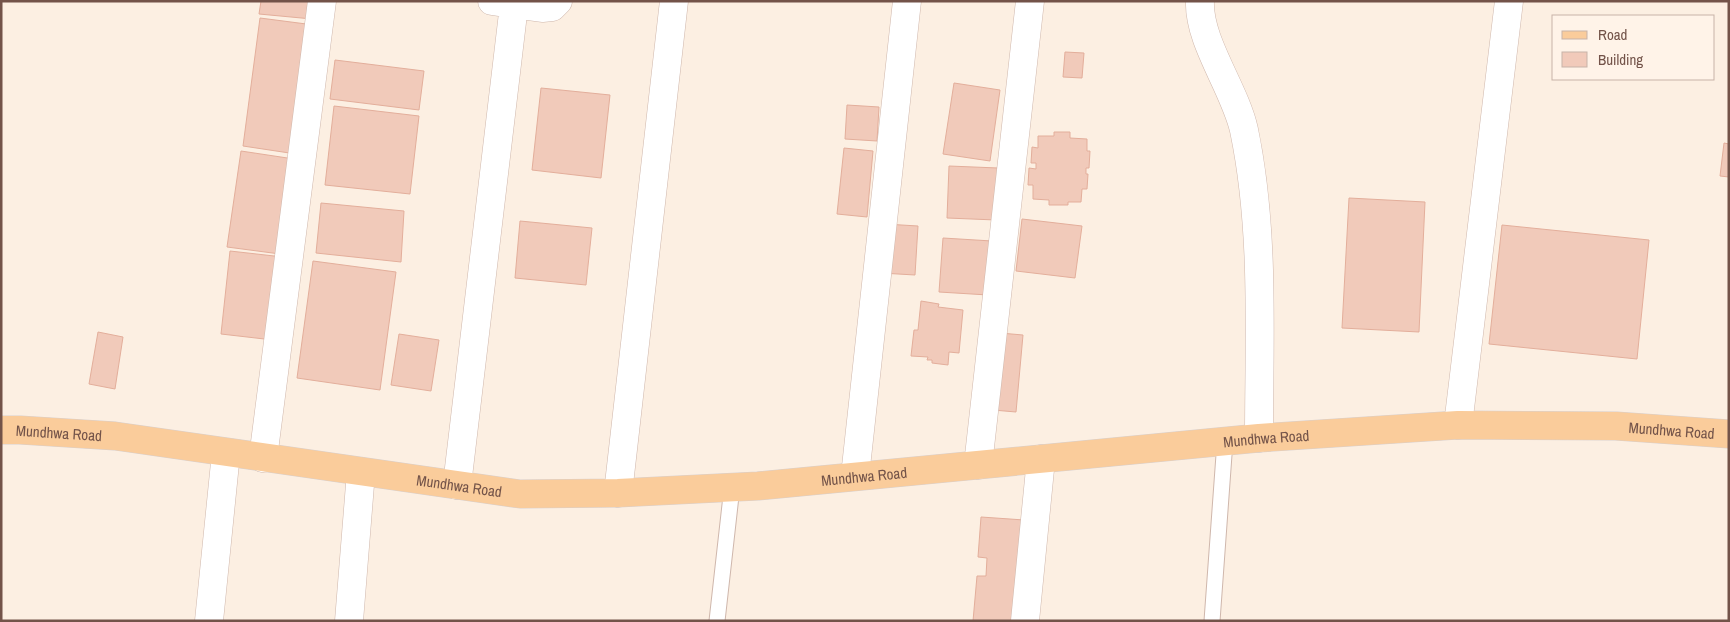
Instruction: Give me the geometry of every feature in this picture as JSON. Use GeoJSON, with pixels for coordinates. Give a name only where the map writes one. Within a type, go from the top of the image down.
{"type":"FeatureCollection","features":[{"type":"Feature","properties":{"kind":"main road","name":"Mundhwa Road"},"geometry":{"type":"LineString","coordinates":[[1,430],[114,436],[520,494],[732,487],[1259,438],[1458,425],[1616,426],[1729,434]]}},
{"type":"Feature","properties":{"kind":"street"},"geometry":{"type":"LineString","coordinates":[[263,458],[322,1]]}},
{"type":"Feature","properties":{"kind":"street"},"geometry":{"type":"LineString","coordinates":[[457,485],[503,3],[542,8],[552,7],[558,1]]}},
{"type":"Feature","properties":{"kind":"street"},"geometry":{"type":"LineString","coordinates":[[618,492],[674,1]]}},
{"type":"Feature","properties":{"kind":"street"},"geometry":{"type":"LineString","coordinates":[[855,476],[906,1]]}},
{"type":"Feature","properties":{"kind":"street"},"geometry":{"type":"LineString","coordinates":[[978,465],[1030,1]]}},
{"type":"Feature","properties":{"kind":"street"},"geometry":{"type":"LineString","coordinates":[[1200,1],[1199,12],[1205,34],[1243,128],[1251,174],[1258,250],[1259,438]]}},
{"type":"Feature","properties":{"kind":"street"},"geometry":{"type":"LineString","coordinates":[[1458,425],[1509,1]]}},
{"type":"Feature","properties":{"kind":"street"},"geometry":{"type":"LineString","coordinates":[[209,621],[226,453]]}},
{"type":"Feature","properties":{"kind":"street"},"geometry":{"type":"LineString","coordinates":[[1025,621],[1041,459]]}},
{"type":"Feature","properties":{"kind":"street"},"geometry":{"type":"LineString","coordinates":[[349,621],[361,472]]}},
{"type":"Feature","properties":{"kind":"lane"},"geometry":{"type":"LineString","coordinates":[[1212,621],[1225,441]]}},
{"type":"Feature","properties":{"kind":"lane"},"geometry":{"type":"LineString","coordinates":[[717,621],[732,487]]}},
{"type":"Feature","properties":{"kind":"building"},"geometry":{"type":"Polygon","coordinates":[[[261,1],[314,1],[312,19],[259,14],[261,1]]]}},
{"type":"Feature","properties":{"kind":"building"},"geometry":{"type":"Polygon","coordinates":[[[260,18],[314,25],[296,154],[243,146],[260,18]]]}},
{"type":"Feature","properties":{"kind":"building"},"geometry":{"type":"Polygon","coordinates":[[[1065,52],[1084,53],[1082,78],[1063,77],[1065,52]]]}},
{"type":"Feature","properties":{"kind":"building"},"geometry":{"type":"Polygon","coordinates":[[[335,60],[424,71],[419,110],[330,99],[335,60]]]}},
{"type":"Feature","properties":{"kind":"building"},"geometry":{"type":"Polygon","coordinates":[[[954,83],[1000,90],[990,161],[943,154],[954,83]]]}},
{"type":"Feature","properties":{"kind":"building"},"geometry":{"type":"Polygon","coordinates":[[[541,88],[610,95],[601,178],[532,170],[541,88]]]}},
{"type":"Feature","properties":{"kind":"building"},"geometry":{"type":"Polygon","coordinates":[[[847,105],[879,107],[877,141],[845,139],[847,105]]]}},
{"type":"Feature","properties":{"kind":"building"},"geometry":{"type":"Polygon","coordinates":[[[334,106],[419,116],[410,194],[325,185],[334,106]]]}},
{"type":"Feature","properties":{"kind":"building"},"geometry":{"type":"Polygon","coordinates":[[[1054,132],[1070,132],[1070,138],[1087,139],[1087,151],[1090,151],[1089,168],[1086,168],[1086,174],[1088,174],[1087,189],[1082,189],[1081,202],[1068,202],[1068,205],[1049,205],[1049,200],[1033,199],[1033,185],[1028,185],[1029,168],[1036,169],[1036,163],[1031,163],[1032,147],[1038,148],[1038,136],[1054,136],[1054,132]]]}},
{"type":"Feature","properties":{"kind":"building"},"geometry":{"type":"Polygon","coordinates":[[[1724,143],[1729,144],[1729,177],[1720,176],[1724,143]]]}},
{"type":"Feature","properties":{"kind":"building"},"geometry":{"type":"Polygon","coordinates":[[[844,148],[873,151],[867,217],[837,214],[844,148]]]}},
{"type":"Feature","properties":{"kind":"building"},"geometry":{"type":"Polygon","coordinates":[[[241,151],[294,159],[280,254],[227,247],[241,151]]]}},
{"type":"Feature","properties":{"kind":"building"},"geometry":{"type":"Polygon","coordinates":[[[949,166],[998,168],[996,220],[947,218],[949,166]]]}},
{"type":"Feature","properties":{"kind":"building"},"geometry":{"type":"Polygon","coordinates":[[[1349,198],[1425,202],[1419,332],[1342,328],[1349,198]]]}},
{"type":"Feature","properties":{"kind":"building"},"geometry":{"type":"Polygon","coordinates":[[[321,203],[404,211],[401,262],[316,253],[321,203]]]}},
{"type":"Feature","properties":{"kind":"building"},"geometry":{"type":"Polygon","coordinates":[[[1022,219],[1082,226],[1075,278],[1016,271],[1022,219]]]}},
{"type":"Feature","properties":{"kind":"building"},"geometry":{"type":"Polygon","coordinates":[[[520,221],[592,228],[586,285],[515,278],[520,221]]]}},
{"type":"Feature","properties":{"kind":"building"},"geometry":{"type":"Polygon","coordinates":[[[885,224],[918,226],[915,275],[881,273],[885,224]]]}},
{"type":"Feature","properties":{"kind":"building"},"geometry":{"type":"Polygon","coordinates":[[[1502,225],[1649,240],[1637,359],[1489,344],[1502,225]]]}},
{"type":"Feature","properties":{"kind":"building"},"geometry":{"type":"Polygon","coordinates":[[[943,238],[992,241],[988,295],[939,292],[943,238]]]}},
{"type":"Feature","properties":{"kind":"building"},"geometry":{"type":"Polygon","coordinates":[[[230,251],[283,257],[273,340],[221,334],[230,251]]]}},
{"type":"Feature","properties":{"kind":"building"},"geometry":{"type":"Polygon","coordinates":[[[313,261],[396,272],[380,390],[297,378],[313,261]]]}},
{"type":"Feature","properties":{"kind":"building"},"geometry":{"type":"Polygon","coordinates":[[[921,301],[939,304],[938,307],[963,310],[959,353],[949,352],[948,365],[932,363],[932,360],[927,360],[928,357],[911,356],[914,330],[918,330],[921,301]]]}},
{"type":"Feature","properties":{"kind":"building"},"geometry":{"type":"Polygon","coordinates":[[[98,332],[123,337],[115,389],[89,384],[98,332]]]}},
{"type":"Feature","properties":{"kind":"building"},"geometry":{"type":"Polygon","coordinates":[[[1000,333],[1023,335],[1016,412],[993,410],[1000,333]]]}},
{"type":"Feature","properties":{"kind":"building"},"geometry":{"type":"Polygon","coordinates":[[[399,334],[439,340],[431,391],[391,385],[399,334]]]}},
{"type":"Feature","properties":{"kind":"building"},"geometry":{"type":"Polygon","coordinates":[[[981,517],[1024,520],[1016,621],[973,621],[977,576],[986,576],[987,558],[978,557],[981,517]]]}}]}
